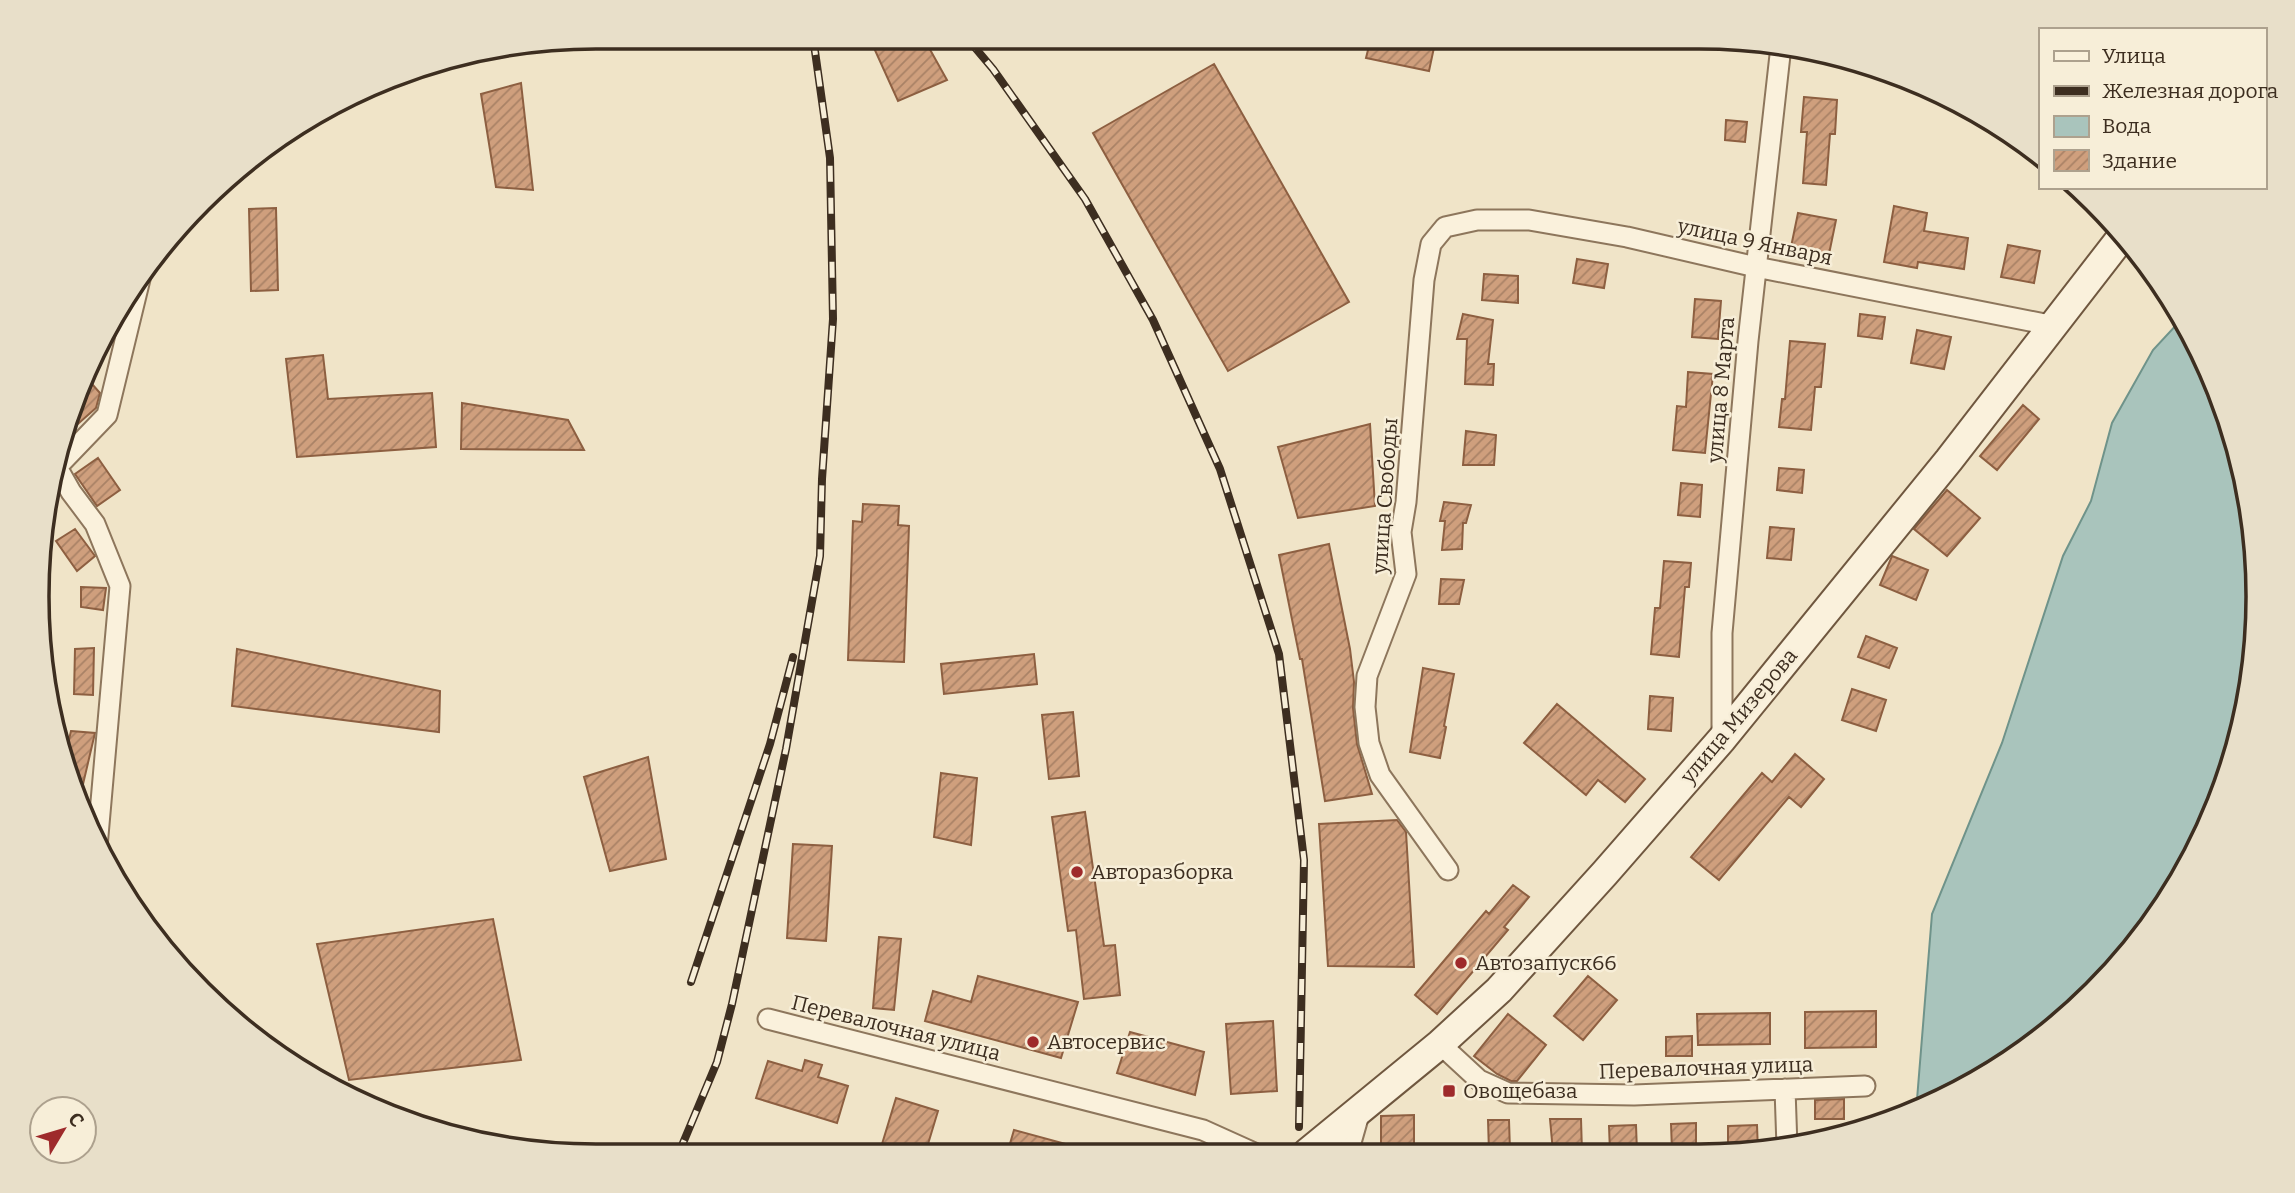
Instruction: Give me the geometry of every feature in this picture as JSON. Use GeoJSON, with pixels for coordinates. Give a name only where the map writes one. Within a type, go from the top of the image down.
{"type":"FeatureCollection","features":[{"type":"Feature","properties":{"kind":"street","name":"улица 8 Марта"},"geometry":{"type":"LineString","coordinates":[[1722,739],[1721,634],[1756,267],[1780,56]]}},
{"type":"Feature","properties":{"kind":"street","name":"улица 9 Января"},"geometry":{"type":"LineString","coordinates":[[1445,227],[1477,220],[1529,220],[1627,237],[1756,267],[2055,326]]}},
{"type":"Feature","properties":{"kind":"street","name":"улица Свободы"},"geometry":{"type":"LineString","coordinates":[[1445,227],[1431,244],[1424,280],[1406,502],[1401,532],[1406,574],[1367,676],[1365,707],[1369,743],[1380,775],[1448,870]]}},
{"type":"Feature","properties":{"kind":"street","name":"улица Мизерова"},"geometry":{"type":"LineString","coordinates":[[1318,1144],[1440,1044],[1499,990],[1722,739],[2055,326],[2117,244]]}},
{"type":"Feature","properties":{"kind":"street"},"geometry":{"type":"LineString","coordinates":[[69,451],[107,415],[134,303]]}},
{"type":"Feature","properties":{"kind":"street"},"geometry":{"type":"LineString","coordinates":[[63,477],[95,524],[120,586],[99,825]]}},
{"type":"Feature","properties":{"kind":"street","name":"Перевалочная улица"},"geometry":{"type":"LineString","coordinates":[[768,1019],[1203,1130],[1234,1144]]}},
{"type":"Feature","properties":{"kind":"street","name":"Перевалочная улица"},"geometry":{"type":"LineString","coordinates":[[1440,1044],[1479,1080],[1508,1093],[1634,1095],[1865,1086]]}},
{"type":"Feature","properties":{"kind":"street"},"geometry":{"type":"LineString","coordinates":[[1785,1089],[1787,1136]]}},
{"type":"Feature","properties":{"kind":"street"},"geometry":{"type":"LineString","coordinates":[[1351,1144],[1360,1111]]}},
{"type":"Feature","properties":{"kind":"water"},"geometry":{"type":"Polygon","coordinates":[[[2175,326],[2190,354],[2217,421],[2241,525],[2245,561],[2245,632],[2235,703],[2217,772],[2190,839],[2154,901],[2133,930],[2086,984],[2032,1031],[2003,1052],[1941,1088],[1917,1098],[1932,914],[2002,743],[2063,556],[2091,501],[2112,423],[2153,350],[2175,326]]]}},
{"type":"Feature","properties":{"kind":"building"},"geometry":{"type":"Polygon","coordinates":[[[874,49],[930,49],[947,80],[898,101],[874,49]]]}},
{"type":"Feature","properties":{"kind":"building"},"geometry":{"type":"Polygon","coordinates":[[[1368,49],[1434,49],[1429,71],[1366,58],[1368,49]]]}},
{"type":"Feature","properties":{"kind":"building"},"geometry":{"type":"Polygon","coordinates":[[[1214,64],[1349,302],[1228,371],[1093,133],[1214,64]]]}},
{"type":"Feature","properties":{"kind":"building"},"geometry":{"type":"Polygon","coordinates":[[[521,83],[533,190],[496,187],[481,94],[521,83]]]}},
{"type":"Feature","properties":{"kind":"building"},"geometry":{"type":"Polygon","coordinates":[[[1804,97],[1837,100],[1835,134],[1830,134],[1826,185],[1803,183],[1807,132],[1801,132],[1804,97]]]}},
{"type":"Feature","properties":{"kind":"building"},"geometry":{"type":"Polygon","coordinates":[[[1726,120],[1747,122],[1745,142],[1725,140],[1726,120]]]}},
{"type":"Feature","properties":{"kind":"building"},"geometry":{"type":"Polygon","coordinates":[[[1894,206],[1927,213],[1924,231],[1968,238],[1964,269],[1918,262],[1917,268],[1884,262],[1894,206]]]}},
{"type":"Feature","properties":{"kind":"building"},"geometry":{"type":"Polygon","coordinates":[[[276,208],[278,290],[251,291],[249,209],[276,208]]]}},
{"type":"Feature","properties":{"kind":"building"},"geometry":{"type":"Polygon","coordinates":[[[1798,213],[1836,220],[1829,254],[1791,247],[1798,213]]]}},
{"type":"Feature","properties":{"kind":"building"},"geometry":{"type":"Polygon","coordinates":[[[2008,245],[2040,251],[2034,283],[2001,277],[2008,245]]]}},
{"type":"Feature","properties":{"kind":"building"},"geometry":{"type":"Polygon","coordinates":[[[1577,259],[1608,264],[1604,288],[1573,283],[1577,259]]]}},
{"type":"Feature","properties":{"kind":"building"},"geometry":{"type":"Polygon","coordinates":[[[1484,274],[1518,276],[1518,303],[1482,300],[1484,274]]]}},
{"type":"Feature","properties":{"kind":"building"},"geometry":{"type":"Polygon","coordinates":[[[1695,299],[1721,301],[1718,339],[1692,337],[1695,299]]]}},
{"type":"Feature","properties":{"kind":"building"},"geometry":{"type":"Polygon","coordinates":[[[1463,314],[1493,320],[1488,364],[1494,364],[1493,385],[1465,384],[1467,339],[1457,339],[1463,314]]]}},
{"type":"Feature","properties":{"kind":"building"},"geometry":{"type":"Polygon","coordinates":[[[1860,314],[1885,317],[1882,339],[1858,336],[1860,314]]]}},
{"type":"Feature","properties":{"kind":"building"},"geometry":{"type":"Polygon","coordinates":[[[1917,330],[1951,337],[1944,369],[1911,363],[1917,330]]]}},
{"type":"Feature","properties":{"kind":"building"},"geometry":{"type":"Polygon","coordinates":[[[1790,341],[1825,344],[1821,387],[1815,387],[1811,430],[1779,427],[1782,399],[1785,399],[1790,341]]]}},
{"type":"Feature","properties":{"kind":"building"},"geometry":{"type":"Polygon","coordinates":[[[323,355],[328,399],[432,393],[436,447],[297,457],[286,359],[323,355]]]}},
{"type":"Feature","properties":{"kind":"building"},"geometry":{"type":"Polygon","coordinates":[[[1688,372],[1713,374],[1705,453],[1673,450],[1677,406],[1686,407],[1688,372]]]}},
{"type":"Feature","properties":{"kind":"building"},"geometry":{"type":"Polygon","coordinates":[[[92,384],[100,393],[96,408],[77,425],[92,384]]]}},
{"type":"Feature","properties":{"kind":"building"},"geometry":{"type":"Polygon","coordinates":[[[462,403],[568,420],[584,450],[461,449],[462,403]]]}},
{"type":"Feature","properties":{"kind":"building"},"geometry":{"type":"Polygon","coordinates":[[[2023,405],[2039,419],[1997,470],[1980,456],[2023,405]]]}},
{"type":"Feature","properties":{"kind":"building"},"geometry":{"type":"Polygon","coordinates":[[[1370,424],[1375,506],[1298,518],[1278,447],[1370,424]]]}},
{"type":"Feature","properties":{"kind":"building"},"geometry":{"type":"Polygon","coordinates":[[[1466,431],[1496,435],[1494,465],[1463,465],[1466,431]]]}},
{"type":"Feature","properties":{"kind":"building"},"geometry":{"type":"Polygon","coordinates":[[[98,458],[120,490],[97,506],[75,474],[98,458]]]}},
{"type":"Feature","properties":{"kind":"building"},"geometry":{"type":"Polygon","coordinates":[[[1779,468],[1804,470],[1802,493],[1777,490],[1779,468]]]}},
{"type":"Feature","properties":{"kind":"building"},"geometry":{"type":"Polygon","coordinates":[[[1681,483],[1702,485],[1700,517],[1678,515],[1681,483]]]}},
{"type":"Feature","properties":{"kind":"building"},"geometry":{"type":"Polygon","coordinates":[[[1947,490],[1980,518],[1947,556],[1914,529],[1947,490]]]}},
{"type":"Feature","properties":{"kind":"building"},"geometry":{"type":"Polygon","coordinates":[[[1444,502],[1471,505],[1466,523],[1463,523],[1462,549],[1442,550],[1445,521],[1440,521],[1444,502]]]}},
{"type":"Feature","properties":{"kind":"building"},"geometry":{"type":"Polygon","coordinates":[[[863,504],[899,506],[898,525],[909,526],[904,662],[848,660],[853,521],[862,522],[863,504]]]}},
{"type":"Feature","properties":{"kind":"building"},"geometry":{"type":"Polygon","coordinates":[[[1770,527],[1794,529],[1791,560],[1767,558],[1770,527]]]}},
{"type":"Feature","properties":{"kind":"building"},"geometry":{"type":"Polygon","coordinates":[[[75,529],[95,556],[77,571],[56,541],[75,529]]]}},
{"type":"Feature","properties":{"kind":"building"},"geometry":{"type":"Polygon","coordinates":[[[1329,544],[1350,649],[1357,744],[1372,794],[1325,801],[1302,659],[1279,555],[1329,544]]]}},
{"type":"Feature","properties":{"kind":"building"},"geometry":{"type":"Polygon","coordinates":[[[1892,556],[1928,570],[1916,600],[1880,585],[1892,556]]]}},
{"type":"Feature","properties":{"kind":"building"},"geometry":{"type":"Polygon","coordinates":[[[1664,561],[1691,563],[1689,587],[1685,587],[1679,657],[1651,654],[1655,608],[1660,608],[1664,561]]]}},
{"type":"Feature","properties":{"kind":"building"},"geometry":{"type":"Polygon","coordinates":[[[1441,579],[1464,580],[1459,604],[1439,604],[1441,579]]]}},
{"type":"Feature","properties":{"kind":"building"},"geometry":{"type":"Polygon","coordinates":[[[81,587],[106,588],[103,610],[81,607],[81,587]]]}},
{"type":"Feature","properties":{"kind":"building"},"geometry":{"type":"Polygon","coordinates":[[[1866,636],[1897,648],[1889,668],[1858,657],[1866,636]]]}},
{"type":"Feature","properties":{"kind":"building"},"geometry":{"type":"Polygon","coordinates":[[[94,648],[93,695],[74,694],[75,649],[94,648]]]}},
{"type":"Feature","properties":{"kind":"building"},"geometry":{"type":"Polygon","coordinates":[[[237,649],[440,691],[439,732],[232,706],[237,649]]]}},
{"type":"Feature","properties":{"kind":"building"},"geometry":{"type":"Polygon","coordinates":[[[1034,654],[1037,684],[944,694],[941,664],[1034,654]]]}},
{"type":"Feature","properties":{"kind":"building"},"geometry":{"type":"Polygon","coordinates":[[[1423,668],[1454,674],[1440,758],[1410,752],[1423,668]]]}},
{"type":"Feature","properties":{"kind":"building"},"geometry":{"type":"Polygon","coordinates":[[[1852,689],[1886,700],[1876,731],[1842,720],[1852,689]]]}},
{"type":"Feature","properties":{"kind":"building"},"geometry":{"type":"Polygon","coordinates":[[[1650,696],[1673,698],[1671,731],[1648,729],[1650,696]]]}},
{"type":"Feature","properties":{"kind":"building"},"geometry":{"type":"Polygon","coordinates":[[[1557,704],[1645,779],[1625,802],[1598,780],[1586,795],[1524,743],[1557,704]]]}},
{"type":"Feature","properties":{"kind":"building"},"geometry":{"type":"Polygon","coordinates":[[[1073,712],[1079,776],[1049,779],[1042,715],[1073,712]]]}},
{"type":"Feature","properties":{"kind":"building"},"geometry":{"type":"Polygon","coordinates":[[[71,731],[95,733],[83,785],[78,772],[69,741],[71,731]]]}},
{"type":"Feature","properties":{"kind":"building"},"geometry":{"type":"Polygon","coordinates":[[[1795,754],[1824,779],[1801,807],[1789,797],[1719,880],[1691,857],[1762,773],[1772,782],[1795,754]]]}},
{"type":"Feature","properties":{"kind":"building"},"geometry":{"type":"Polygon","coordinates":[[[648,757],[666,859],[610,871],[584,777],[648,757]]]}},
{"type":"Feature","properties":{"kind":"building"},"geometry":{"type":"Polygon","coordinates":[[[941,773],[977,778],[971,845],[934,837],[941,773]]]}},
{"type":"Feature","properties":{"kind":"building","name":"Авторазборка"},"geometry":{"type":"Polygon","coordinates":[[[1085,812],[1104,946],[1115,945],[1120,995],[1084,999],[1076,930],[1068,931],[1052,817],[1085,812]]]}},
{"type":"Feature","properties":{"kind":"building"},"geometry":{"type":"Polygon","coordinates":[[[1397,820],[1406,832],[1414,967],[1328,966],[1319,824],[1397,820]]]}},
{"type":"Feature","properties":{"kind":"building"},"geometry":{"type":"Polygon","coordinates":[[[793,844],[832,846],[826,941],[787,938],[793,844]]]}},
{"type":"Feature","properties":{"kind":"building","name":"Автозапуск66"},"geometry":{"type":"Polygon","coordinates":[[[1513,885],[1529,897],[1504,927],[1508,930],[1437,1014],[1415,995],[1486,911],[1489,914],[1513,885]]]}},
{"type":"Feature","properties":{"kind":"building"},"geometry":{"type":"Polygon","coordinates":[[[493,919],[521,1060],[349,1080],[317,944],[493,919]]]}},
{"type":"Feature","properties":{"kind":"building"},"geometry":{"type":"Polygon","coordinates":[[[879,937],[901,939],[894,1010],[873,1008],[879,937]]]}},
{"type":"Feature","properties":{"kind":"building","name":"Автосервис"},"geometry":{"type":"Polygon","coordinates":[[[978,976],[1078,1002],[1061,1058],[925,1021],[933,991],[971,1002],[978,976]]]}},
{"type":"Feature","properties":{"kind":"building"},"geometry":{"type":"Polygon","coordinates":[[[1588,976],[1617,1000],[1583,1040],[1554,1016],[1588,976]]]}},
{"type":"Feature","properties":{"kind":"building"},"geometry":{"type":"Polygon","coordinates":[[[1876,1011],[1876,1047],[1805,1048],[1805,1012],[1876,1011]]]}},
{"type":"Feature","properties":{"kind":"building"},"geometry":{"type":"Polygon","coordinates":[[[1770,1013],[1770,1044],[1698,1045],[1697,1014],[1770,1013]]]}},
{"type":"Feature","properties":{"kind":"building"},"geometry":{"type":"Polygon","coordinates":[[[1508,1014],[1546,1045],[1517,1081],[1497,1074],[1474,1056],[1508,1014]]]}},
{"type":"Feature","properties":{"kind":"building"},"geometry":{"type":"Polygon","coordinates":[[[1273,1021],[1277,1091],[1231,1094],[1226,1024],[1273,1021]]]}},
{"type":"Feature","properties":{"kind":"building"},"geometry":{"type":"Polygon","coordinates":[[[1130,1032],[1204,1052],[1195,1095],[1117,1073],[1130,1032]]]}},
{"type":"Feature","properties":{"kind":"building"},"geometry":{"type":"Polygon","coordinates":[[[1692,1036],[1692,1056],[1666,1056],[1666,1037],[1692,1036]]]}},
{"type":"Feature","properties":{"kind":"building"},"geometry":{"type":"Polygon","coordinates":[[[805,1060],[822,1065],[818,1077],[848,1086],[837,1123],[756,1098],[768,1061],[802,1071],[805,1060]]]}},
{"type":"Feature","properties":{"kind":"building"},"geometry":{"type":"Polygon","coordinates":[[[896,1098],[938,1111],[928,1144],[882,1144],[896,1098]]]}},
{"type":"Feature","properties":{"kind":"building"},"geometry":{"type":"Polygon","coordinates":[[[1844,1099],[1844,1119],[1815,1119],[1815,1100],[1844,1099]]]}},
{"type":"Feature","properties":{"kind":"building"},"geometry":{"type":"Polygon","coordinates":[[[1414,1115],[1414,1144],[1381,1144],[1381,1116],[1414,1115]]]}},
{"type":"Feature","properties":{"kind":"building"},"geometry":{"type":"Polygon","coordinates":[[[1550,1119],[1581,1119],[1582,1144],[1552,1144],[1550,1119]]]}},
{"type":"Feature","properties":{"kind":"building"},"geometry":{"type":"Polygon","coordinates":[[[1488,1120],[1509,1120],[1510,1144],[1489,1144],[1488,1120]]]}},
{"type":"Feature","properties":{"kind":"building"},"geometry":{"type":"Polygon","coordinates":[[[1696,1123],[1696,1144],[1672,1144],[1671,1124],[1696,1123]]]}},
{"type":"Feature","properties":{"kind":"building"},"geometry":{"type":"Polygon","coordinates":[[[1636,1125],[1637,1144],[1610,1144],[1609,1126],[1636,1125]]]}},
{"type":"Feature","properties":{"kind":"building"},"geometry":{"type":"Polygon","coordinates":[[[1757,1125],[1758,1140],[1728,1143],[1728,1126],[1757,1125]]]}},
{"type":"Feature","properties":{"kind":"building"},"geometry":{"type":"Polygon","coordinates":[[[1014,1130],[1066,1144],[1010,1144],[1014,1130]]]}},
{"type":"Feature","properties":{"kind":"railway"},"geometry":{"type":"LineString","coordinates":[[683,1144],[717,1062],[732,1004],[786,749],[820,556],[822,479],[833,319],[830,158],[815,49]]}},
{"type":"Feature","properties":{"kind":"railway"},"geometry":{"type":"LineString","coordinates":[[976,49],[1085,199],[1153,320],[1220,469],[1279,654],[1304,860],[1299,1127]]}},
{"type":"Feature","properties":{"kind":"railway"},"geometry":{"type":"LineString","coordinates":[[691,982],[770,744],[793,657]]}},
{"type":"Feature","properties":{"kind":"place","name":"Авторазборка"},"geometry":{"type":"Point","coordinates":[1077,872]}},
{"type":"Feature","properties":{"kind":"place","name":"Автозапуск66"},"geometry":{"type":"Point","coordinates":[1461,963]}},
{"type":"Feature","properties":{"kind":"place","name":"Автосервис"},"geometry":{"type":"Point","coordinates":[1033,1042]}},
{"type":"Feature","properties":{"kind":"place","name":"Овощебаза"},"geometry":{"type":"Point","coordinates":[1449,1091]}}]}
